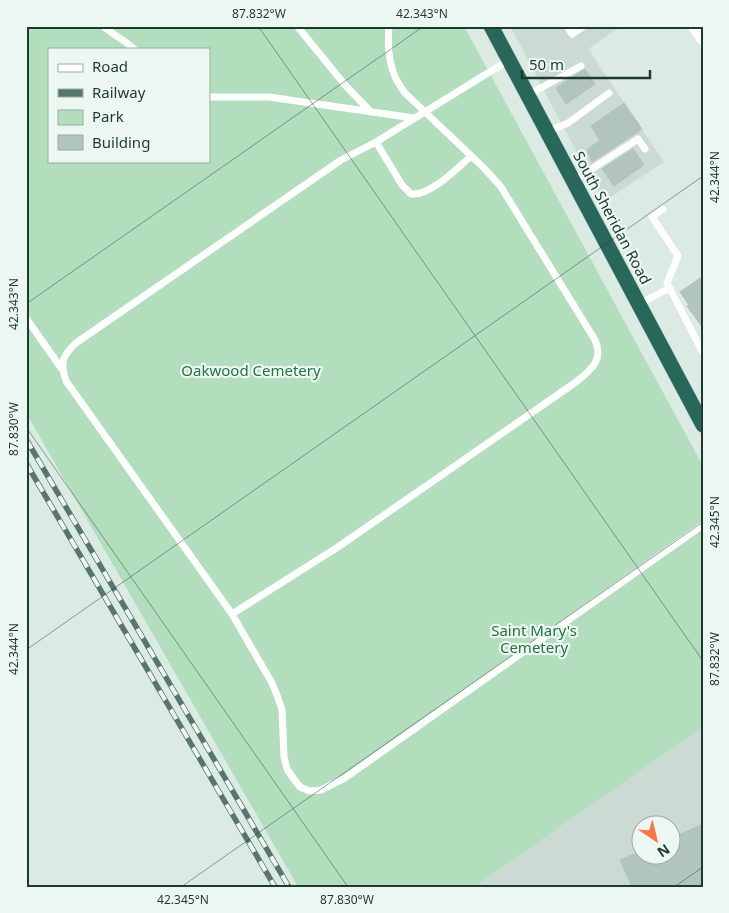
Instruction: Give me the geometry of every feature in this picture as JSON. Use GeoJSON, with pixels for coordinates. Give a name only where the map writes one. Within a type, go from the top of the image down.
{"type":"FeatureCollection","features":[{"type":"Feature","properties":{"kind":"highway","name":"South Sheridan Road"},"geometry":{"type":"LineString","coordinates":[[491,26],[638,304],[699,407],[703,425]]}},
{"type":"Feature","properties":{"kind":"street"},"geometry":{"type":"LineString","coordinates":[[695,26],[703,38]]}},
{"type":"Feature","properties":{"kind":"lane"},"geometry":{"type":"LineString","coordinates":[[103,26],[133,48]]}},
{"type":"Feature","properties":{"kind":"lane"},"geometry":{"type":"LineString","coordinates":[[297,26],[345,85],[371,112]]}},
{"type":"Feature","properties":{"kind":"lane"},"geometry":{"type":"LineString","coordinates":[[232,614],[338,547],[576,382],[589,372],[598,356],[599,348],[595,340],[500,187],[396,82],[389,57],[388,26]]}},
{"type":"Feature","properties":{"kind":"lane"},"geometry":{"type":"LineString","coordinates":[[567,26],[572,34],[584,26]]}},
{"type":"Feature","properties":{"kind":"lane"},"geometry":{"type":"LineString","coordinates":[[62,368],[64,356],[76,343],[325,170],[376,142],[509,60]]}},
{"type":"Feature","properties":{"kind":"lane"},"geometry":{"type":"LineString","coordinates":[[528,95],[581,66]]}},
{"type":"Feature","properties":{"kind":"lane"},"geometry":{"type":"LineString","coordinates":[[547,132],[568,123],[610,93]]}},
{"type":"Feature","properties":{"kind":"lane"},"geometry":{"type":"LineString","coordinates":[[210,96],[269,97],[414,118]]}},
{"type":"Feature","properties":{"kind":"lane"},"geometry":{"type":"LineString","coordinates":[[573,181],[638,139],[645,149]]}},
{"type":"Feature","properties":{"kind":"lane"},"geometry":{"type":"LineString","coordinates":[[376,142],[402,184],[411,194],[424,192],[435,185],[454,172],[470,156]]}},
{"type":"Feature","properties":{"kind":"lane"},"geometry":{"type":"LineString","coordinates":[[663,209],[652,217],[678,256],[667,283],[703,353]]}},
{"type":"Feature","properties":{"kind":"lane"},"geometry":{"type":"LineString","coordinates":[[638,304],[670,288]]}},
{"type":"Feature","properties":{"kind":"lane"},"geometry":{"type":"LineString","coordinates":[[26,318],[62,368],[66,381],[232,614],[272,683],[278,698],[282,710],[283,747],[288,769],[300,787],[309,791],[321,790],[345,778],[703,525]]}},
{"type":"Feature","properties":{"kind":"shaded area"},"geometry":{"type":"Polygon","coordinates":[[[510,26],[622,26],[588,49],[664,162],[603,202],[510,26]]]}},
{"type":"Feature","properties":{"kind":"shaded area"},"geometry":{"type":"Polygon","coordinates":[[[703,727],[703,887],[474,887],[703,727]]]}},
{"type":"Feature","properties":{"kind":"green space","name":"Oakwood Cemetery"},"geometry":{"type":"Polygon","coordinates":[[[26,26],[464,26],[703,466],[703,727],[474,887],[298,887],[26,413],[26,26]]]}},
{"type":"Feature","properties":{"kind":"building"},"geometry":{"type":"Polygon","coordinates":[[[585,69],[595,84],[566,104],[556,88],[585,69]]]}},
{"type":"Feature","properties":{"kind":"building"},"geometry":{"type":"Polygon","coordinates":[[[624,103],[642,129],[592,162],[587,150],[600,140],[591,126],[624,103]]]}},
{"type":"Feature","properties":{"kind":"building"},"geometry":{"type":"Polygon","coordinates":[[[633,149],[644,165],[614,186],[602,169],[633,149]]]}},
{"type":"Feature","properties":{"kind":"building"},"geometry":{"type":"Polygon","coordinates":[[[703,276],[703,328],[687,306],[689,305],[680,292],[703,276]]]}},
{"type":"Feature","properties":{"kind":"building"},"geometry":{"type":"Polygon","coordinates":[[[703,824],[703,887],[632,887],[620,860],[632,855],[632,866],[682,866],[682,833],[703,824]]]}},
{"type":"Feature","properties":{"kind":"railway"},"geometry":{"type":"LineString","coordinates":[[26,439],[289,887]]}},
{"type":"Feature","properties":{"kind":"railway"},"geometry":{"type":"LineString","coordinates":[[26,463],[275,887]]}},
{"type":"Feature","properties":{"kind":"park label","name":"Saint Mary's Cemetery"},"geometry":{"type":"Point","coordinates":[534,640]}}]}
